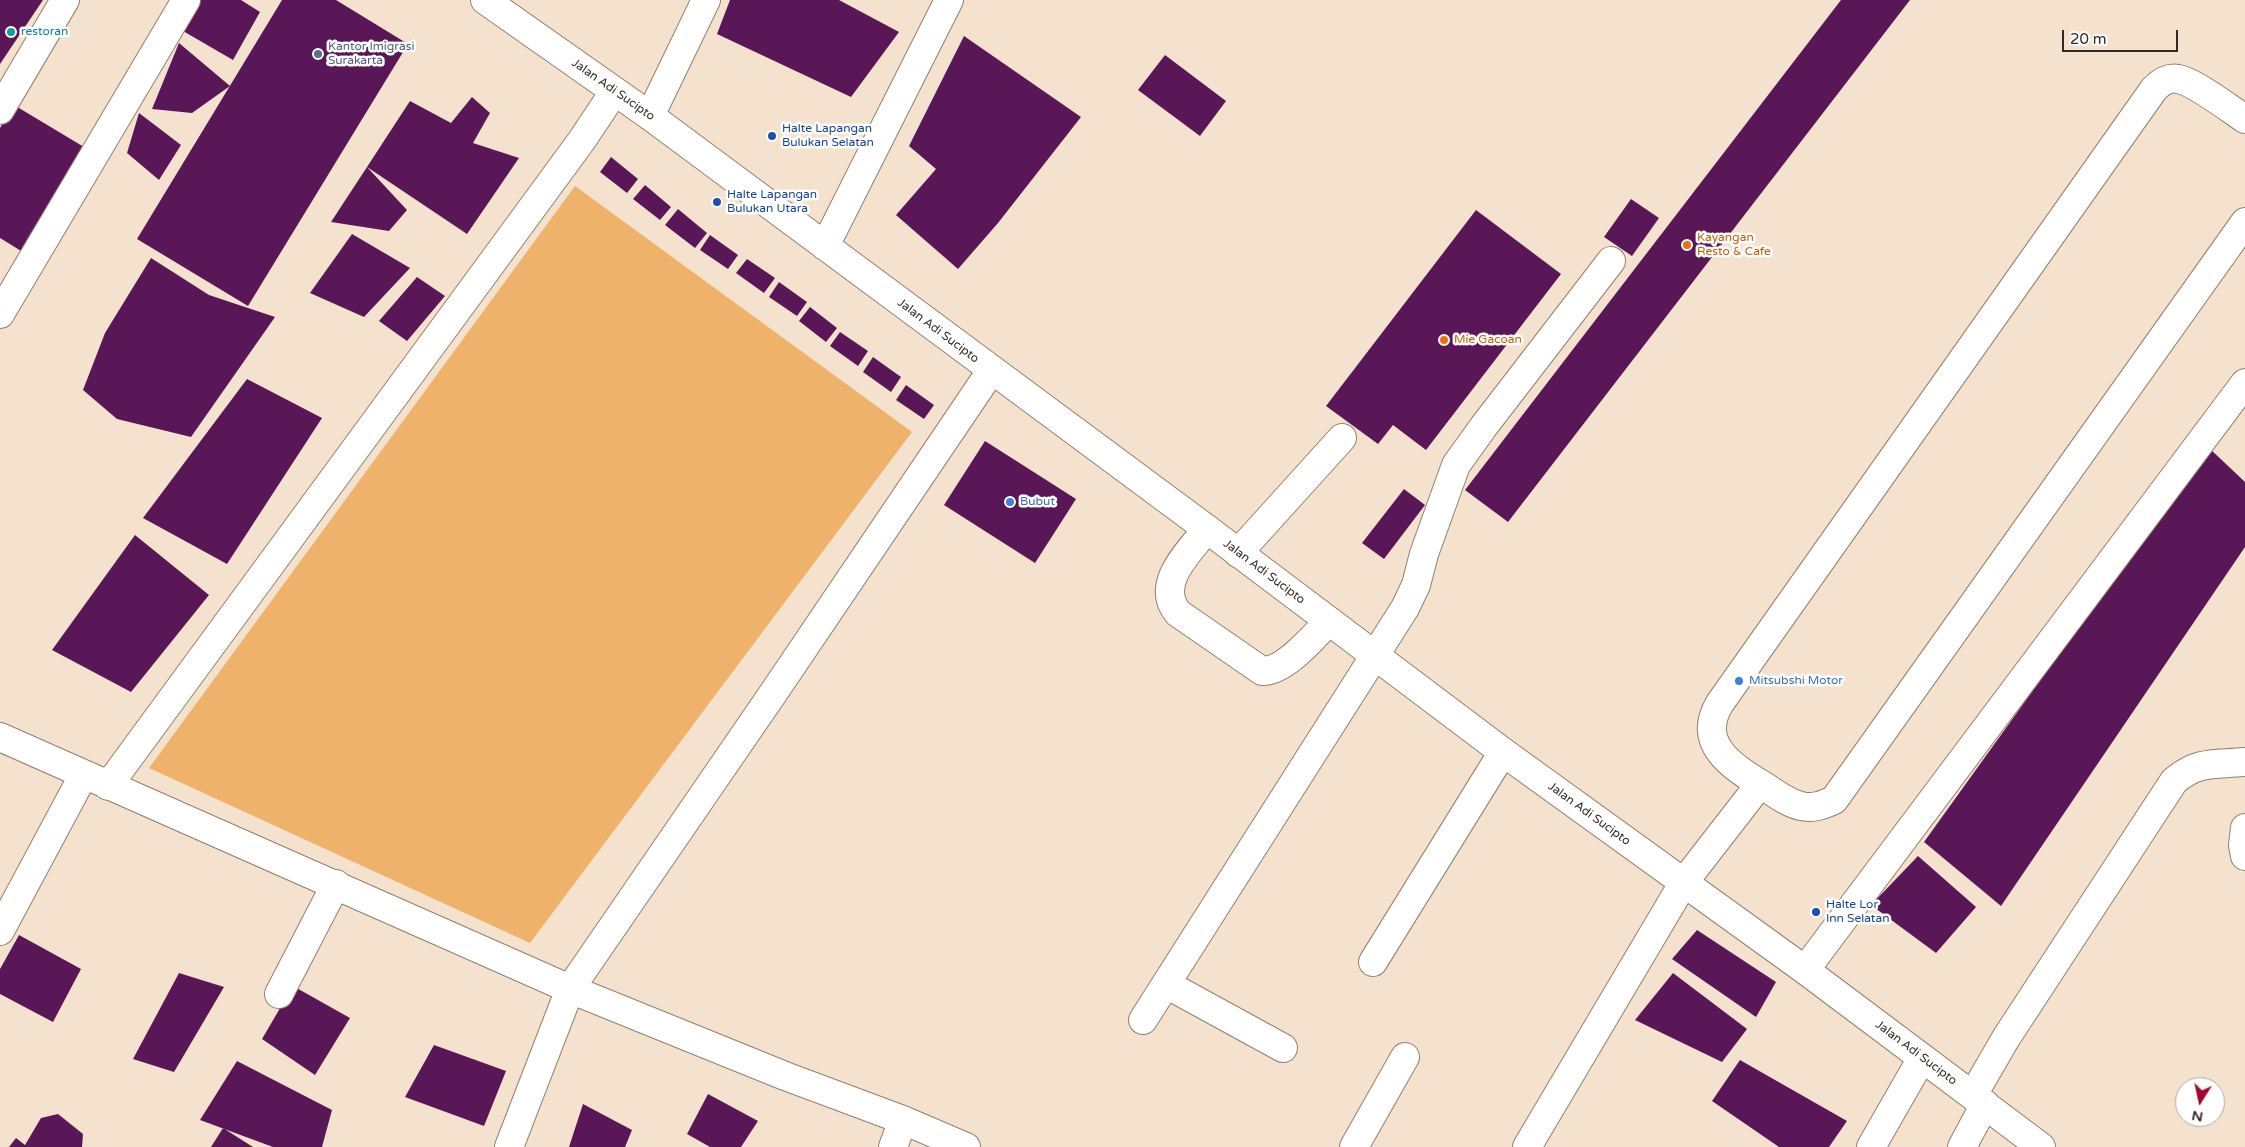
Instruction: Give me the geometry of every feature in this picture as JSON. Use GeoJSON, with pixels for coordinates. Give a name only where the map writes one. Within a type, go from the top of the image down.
{"type":"FeatureCollection","features":[{"type":"Feature","properties":{"kind":"main road"},"geometry":{"type":"LineString","coordinates":[[0,110],[65,0]]}},
{"type":"Feature","properties":{"kind":"main road"},"geometry":{"type":"LineString","coordinates":[[0,314],[186,0]]}},
{"type":"Feature","properties":{"kind":"main road","name":"Jalan Adi Sucipto"},"geometry":{"type":"LineString","coordinates":[[485,0],[650,116],[991,371],[1207,529],[1503,752],[1805,970],[2040,1147]]}},
{"type":"Feature","properties":{"kind":"main road"},"geometry":{"type":"LineString","coordinates":[[650,116],[706,0]]}},
{"type":"Feature","properties":{"kind":"main road"},"geometry":{"type":"LineString","coordinates":[[825,246],[949,0]]}},
{"type":"Feature","properties":{"kind":"main road"},"geometry":{"type":"LineString","coordinates":[[2245,118],[2184,80],[2170,79],[2162,81],[2154,89],[1715,711],[1711,728],[1718,748],[1732,766],[1800,806],[1823,805],[1834,800],[1839,795],[2245,222]]}},
{"type":"Feature","properties":{"kind":"main road"},"geometry":{"type":"LineString","coordinates":[[108,786],[582,140],[614,92]]}},
{"type":"Feature","properties":{"kind":"main road"},"geometry":{"type":"LineString","coordinates":[[1143,1020],[1405,608],[1416,585],[1424,554],[1456,465],[1611,261]]}},
{"type":"Feature","properties":{"kind":"main road"},"geometry":{"type":"LineString","coordinates":[[509,1147],[570,989],[991,371]]}},
{"type":"Feature","properties":{"kind":"main road"},"geometry":{"type":"LineString","coordinates":[[1805,970],[2245,383]]}},
{"type":"Feature","properties":{"kind":"main road"},"geometry":{"type":"LineString","coordinates":[[1238,553],[1342,438]]}},
{"type":"Feature","properties":{"kind":"main road"},"geometry":{"type":"LineString","coordinates":[[1207,529],[1177,568],[1170,585],[1169,598],[1171,605],[1178,613],[1258,670],[1267,671],[1292,658],[1329,621]]}},
{"type":"Feature","properties":{"kind":"main road"},"geometry":{"type":"LineString","coordinates":[[0,736],[108,786],[336,884],[570,989],[785,1076],[903,1120],[966,1147]]}},
{"type":"Feature","properties":{"kind":"main road"},"geometry":{"type":"LineString","coordinates":[[1373,962],[1503,752]]}},
{"type":"Feature","properties":{"kind":"main road"},"geometry":{"type":"LineString","coordinates":[[1962,1147],[1979,1100],[2006,1038],[2174,781],[2186,771],[2201,766],[2245,762]]}},
{"type":"Feature","properties":{"kind":"main road"},"geometry":{"type":"LineString","coordinates":[[0,931],[84,774]]}},
{"type":"Feature","properties":{"kind":"main road"},"geometry":{"type":"LineString","coordinates":[[1527,1147],[1684,882],[1760,784]]}},
{"type":"Feature","properties":{"kind":"main road"},"geometry":{"type":"LineString","coordinates":[[2245,828],[2243,845],[2245,856]]}},
{"type":"Feature","properties":{"kind":"main road"},"geometry":{"type":"LineString","coordinates":[[279,994],[336,884]]}},
{"type":"Feature","properties":{"kind":"main road"},"geometry":{"type":"LineString","coordinates":[[1166,984],[1283,1048]]}},
{"type":"Feature","properties":{"kind":"main road"},"geometry":{"type":"LineString","coordinates":[[1354,1147],[1404,1057]]}},
{"type":"Feature","properties":{"kind":"main road"},"geometry":{"type":"LineString","coordinates":[[1871,1147],[1922,1058]]}},
{"type":"Feature","properties":{"kind":"main road"},"geometry":{"type":"LineString","coordinates":[[893,1147],[903,1120]]}},
{"type":"Feature","properties":{"kind":"shaded area"},"geometry":{"type":"Polygon","coordinates":[[[575,186],[912,432],[530,943],[149,768],[575,186]]]}},
{"type":"Feature","properties":{"kind":"building","name":"restoran"},"geometry":{"type":"Polygon","coordinates":[[[0,0],[43,0],[0,64],[0,0]]]}},
{"type":"Feature","properties":{"kind":"building"},"geometry":{"type":"Polygon","coordinates":[[[201,0],[241,0],[260,12],[233,60],[183,31],[201,0]]]}},
{"type":"Feature","properties":{"kind":"building"},"geometry":{"type":"Polygon","coordinates":[[[282,0],[336,0],[408,44],[248,306],[137,239],[282,0]]]}},
{"type":"Feature","properties":{"kind":"building"},"geometry":{"type":"Polygon","coordinates":[[[730,0],[839,0],[899,32],[851,97],[717,34],[730,0]]]}},
{"type":"Feature","properties":{"kind":"building","name":"Kayangan Resto & Cafe"},"geometry":{"type":"Polygon","coordinates":[[[1841,0],[1910,0],[1508,522],[1465,490],[1841,0]]]}},
{"type":"Feature","properties":{"kind":"building"},"geometry":{"type":"Polygon","coordinates":[[[964,36],[1081,117],[998,223],[958,269],[896,215],[936,169],[909,146],[964,36]]]}},
{"type":"Feature","properties":{"kind":"building"},"geometry":{"type":"Polygon","coordinates":[[[179,43],[230,86],[192,113],[152,109],[179,43]]]}},
{"type":"Feature","properties":{"kind":"building"},"geometry":{"type":"Polygon","coordinates":[[[1165,55],[1226,101],[1200,136],[1138,90],[1165,55]]]}},
{"type":"Feature","properties":{"kind":"building"},"geometry":{"type":"Polygon","coordinates":[[[472,97],[490,113],[473,143],[519,158],[467,234],[367,167],[410,101],[451,123],[472,97]]]}},
{"type":"Feature","properties":{"kind":"building"},"geometry":{"type":"Polygon","coordinates":[[[14,105],[89,150],[26,254],[0,238],[0,128],[14,105]]]}},
{"type":"Feature","properties":{"kind":"building"},"geometry":{"type":"Polygon","coordinates":[[[139,113],[181,145],[159,180],[127,153],[139,113]]]}},
{"type":"Feature","properties":{"kind":"building"},"geometry":{"type":"Polygon","coordinates":[[[611,157],[638,179],[627,193],[600,172],[611,157]]]}},
{"type":"Feature","properties":{"kind":"building"},"geometry":{"type":"Polygon","coordinates":[[[367,167],[407,210],[389,231],[331,222],[367,167]]]}},
{"type":"Feature","properties":{"kind":"building"},"geometry":{"type":"Polygon","coordinates":[[[645,185],[671,207],[660,220],[633,199],[645,185]]]}},
{"type":"Feature","properties":{"kind":"building"},"geometry":{"type":"Polygon","coordinates":[[[1631,199],[1659,218],[1632,256],[1604,237],[1631,199]]]}},
{"type":"Feature","properties":{"kind":"building"},"geometry":{"type":"Polygon","coordinates":[[[678,209],[707,233],[695,248],[665,225],[678,209]]]}},
{"type":"Feature","properties":{"kind":"building","name":"Mie Gacoan"},"geometry":{"type":"Polygon","coordinates":[[[1476,210],[1561,274],[1426,450],[1393,425],[1378,444],[1326,406],[1476,210]]]}},
{"type":"Feature","properties":{"kind":"building"},"geometry":{"type":"Polygon","coordinates":[[[352,234],[410,268],[364,317],[310,293],[352,234]]]}},
{"type":"Feature","properties":{"kind":"building"},"geometry":{"type":"Polygon","coordinates":[[[710,235],[738,255],[728,269],[700,250],[710,235]]]}},
{"type":"Feature","properties":{"kind":"building"},"geometry":{"type":"Polygon","coordinates":[[[151,258],[209,295],[275,317],[191,437],[117,419],[83,390],[105,333],[151,258]]]}},
{"type":"Feature","properties":{"kind":"building"},"geometry":{"type":"Polygon","coordinates":[[[747,259],[775,278],[764,293],[736,273],[747,259]]]}},
{"type":"Feature","properties":{"kind":"building"},"geometry":{"type":"Polygon","coordinates":[[[417,277],[445,296],[407,341],[379,321],[417,277]]]}},
{"type":"Feature","properties":{"kind":"building"},"geometry":{"type":"Polygon","coordinates":[[[779,282],[807,302],[797,316],[769,297],[779,282]]]}},
{"type":"Feature","properties":{"kind":"building"},"geometry":{"type":"Polygon","coordinates":[[[810,307],[837,328],[826,342],[799,321],[810,307]]]}},
{"type":"Feature","properties":{"kind":"building"},"geometry":{"type":"Polygon","coordinates":[[[840,332],[868,351],[858,366],[830,346],[840,332]]]}},
{"type":"Feature","properties":{"kind":"building"},"geometry":{"type":"Polygon","coordinates":[[[873,357],[901,377],[891,392],[863,372],[873,357]]]}},
{"type":"Feature","properties":{"kind":"building"},"geometry":{"type":"Polygon","coordinates":[[[247,379],[322,418],[227,564],[143,518],[247,379]]]}},
{"type":"Feature","properties":{"kind":"building"},"geometry":{"type":"Polygon","coordinates":[[[906,385],[934,405],[924,419],[896,400],[906,385]]]}},
{"type":"Feature","properties":{"kind":"building","name":"Bubut"},"geometry":{"type":"Polygon","coordinates":[[[985,441],[1076,499],[1035,563],[944,505],[985,441]]]}},
{"type":"Feature","properties":{"kind":"building"},"geometry":{"type":"Polygon","coordinates":[[[2208,447],[2245,482],[2245,547],[2001,906],[1924,842],[2208,447]]]}},
{"type":"Feature","properties":{"kind":"building"},"geometry":{"type":"Polygon","coordinates":[[[1404,489],[1425,505],[1384,559],[1362,543],[1404,489]]]}},
{"type":"Feature","properties":{"kind":"building"},"geometry":{"type":"Polygon","coordinates":[[[135,535],[209,595],[131,692],[52,650],[135,535]]]}},
{"type":"Feature","properties":{"kind":"building"},"geometry":{"type":"Polygon","coordinates":[[[1918,856],[1976,907],[1936,953],[1871,905],[1918,856]]]}},
{"type":"Feature","properties":{"kind":"building"},"geometry":{"type":"Polygon","coordinates":[[[1697,930],[1776,982],[1756,1017],[1672,959],[1697,930]]]}},
{"type":"Feature","properties":{"kind":"building"},"geometry":{"type":"Polygon","coordinates":[[[19,935],[81,969],[53,1022],[0,994],[0,969],[19,935]]]}},
{"type":"Feature","properties":{"kind":"building"},"geometry":{"type":"Polygon","coordinates":[[[179,973],[224,987],[174,1072],[133,1059],[179,973]]]}},
{"type":"Feature","properties":{"kind":"building"},"geometry":{"type":"Polygon","coordinates":[[[1673,973],[1747,1029],[1722,1062],[1635,1020],[1673,973]]]}},
{"type":"Feature","properties":{"kind":"building"},"geometry":{"type":"Polygon","coordinates":[[[293,986],[350,1018],[315,1075],[262,1039],[293,986]]]}},
{"type":"Feature","properties":{"kind":"building"},"geometry":{"type":"Polygon","coordinates":[[[434,1045],[506,1071],[484,1126],[405,1097],[434,1045]]]}},
{"type":"Feature","properties":{"kind":"building"},"geometry":{"type":"Polygon","coordinates":[[[1740,1060],[1847,1121],[1829,1147],[1779,1147],[1712,1101],[1740,1060]]]}},
{"type":"Feature","properties":{"kind":"building"},"geometry":{"type":"Polygon","coordinates":[[[237,1061],[332,1110],[322,1147],[273,1147],[200,1120],[237,1061]]]}},
{"type":"Feature","properties":{"kind":"building"},"geometry":{"type":"Polygon","coordinates":[[[708,1094],[758,1121],[741,1147],[710,1147],[687,1134],[708,1094]]]}},
{"type":"Feature","properties":{"kind":"building"},"geometry":{"type":"Polygon","coordinates":[[[583,1104],[632,1130],[625,1147],[569,1147],[583,1104]]]}},
{"type":"Feature","properties":{"kind":"building"},"geometry":{"type":"Polygon","coordinates":[[[58,1114],[83,1134],[82,1147],[9,1147],[16,1138],[25,1145],[41,1118],[58,1114]]]}},
{"type":"Feature","properties":{"kind":"building"},"geometry":{"type":"Polygon","coordinates":[[[223,1128],[253,1147],[211,1147],[223,1128]]]}},
{"type":"Feature","properties":{"kind":"place","name":"restoran"},"geometry":{"type":"Point","coordinates":[11,32]}},
{"type":"Feature","properties":{"kind":"place","name":"Kantor Imigrasi Surakarta"},"geometry":{"type":"Point","coordinates":[318,54]}},
{"type":"Feature","properties":{"kind":"place","name":"Halte Lapangan Bulukan Selatan"},"geometry":{"type":"Point","coordinates":[772,136]}},
{"type":"Feature","properties":{"kind":"place","name":"Halte Lapangan Bulukan Utara"},"geometry":{"type":"Point","coordinates":[717,202]}},
{"type":"Feature","properties":{"kind":"place","name":"Kayangan Resto & Cafe"},"geometry":{"type":"Point","coordinates":[1687,245]}},
{"type":"Feature","properties":{"kind":"place","name":"Mie Gacoan"},"geometry":{"type":"Point","coordinates":[1444,340]}},
{"type":"Feature","properties":{"kind":"place","name":"Bubut"},"geometry":{"type":"Point","coordinates":[1010,502]}},
{"type":"Feature","properties":{"kind":"place","name":"Mitsubshi Motor"},"geometry":{"type":"Point","coordinates":[1739,681]}},
{"type":"Feature","properties":{"kind":"place","name":"Halte Lor Inn Selatan"},"geometry":{"type":"Point","coordinates":[1816,912]}}]}
